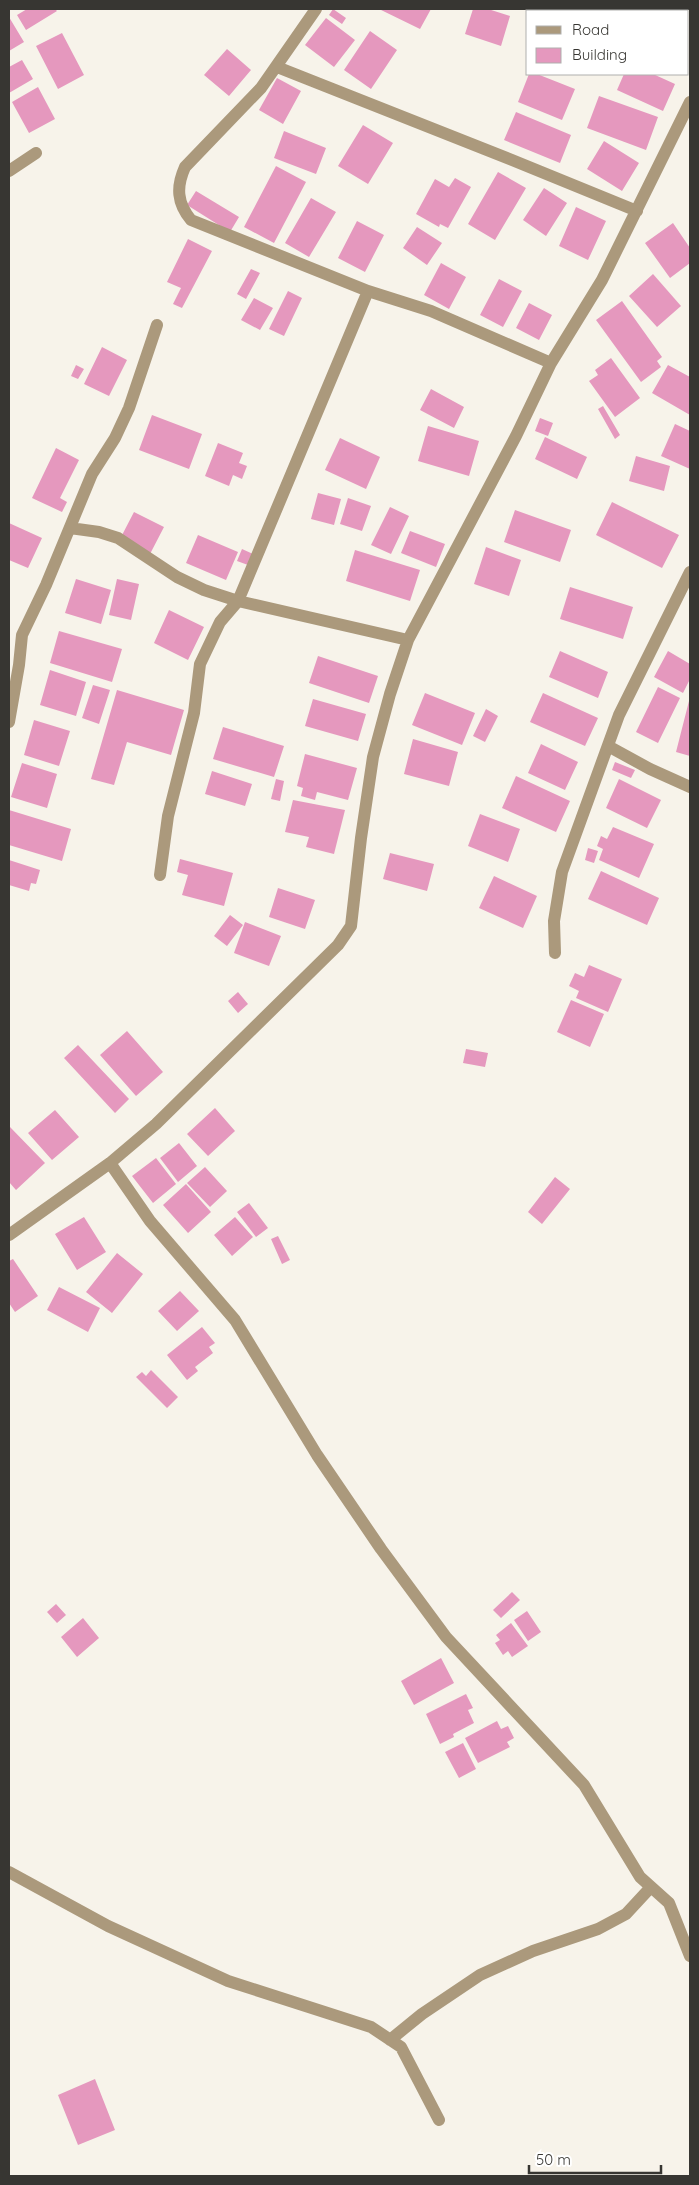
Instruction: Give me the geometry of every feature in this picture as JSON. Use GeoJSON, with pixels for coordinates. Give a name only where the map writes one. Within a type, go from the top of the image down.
{"type":"FeatureCollection","features":[{"type":"Feature","properties":{"kind":"street"},"geometry":{"type":"LineString","coordinates":[[316,9],[262,88],[185,167],[180,178],[181,208],[191,220],[368,292],[431,311],[551,363]]}},
{"type":"Feature","properties":{"kind":"street"},"geometry":{"type":"LineString","coordinates":[[277,68],[503,156],[637,211]]}},
{"type":"Feature","properties":{"kind":"street"},"geometry":{"type":"LineString","coordinates":[[9,1235],[110,1163],[156,1124],[338,945],[351,926],[373,757],[408,640],[516,436],[551,363],[602,280],[637,211],[685,124],[690,102]]}},
{"type":"Feature","properties":{"kind":"street"},"geometry":{"type":"LineString","coordinates":[[9,171],[36,153]]}},
{"type":"Feature","properties":{"kind":"street"},"geometry":{"type":"LineString","coordinates":[[160,875],[168,816],[194,713],[200,664],[220,622],[238,601],[368,292]]}},
{"type":"Feature","properties":{"kind":"street"},"geometry":{"type":"LineString","coordinates":[[9,722],[22,635],[46,585],[92,474],[115,438],[129,408],[157,325]]}},
{"type":"Feature","properties":{"kind":"street"},"geometry":{"type":"LineString","coordinates":[[70,528],[99,532],[118,538],[177,577],[204,590],[238,601],[408,640]]}},
{"type":"Feature","properties":{"kind":"street"},"geometry":{"type":"LineString","coordinates":[[555,953],[554,921],[562,872],[620,715],[690,572]]}},
{"type":"Feature","properties":{"kind":"street"},"geometry":{"type":"LineString","coordinates":[[608,746],[650,769],[690,787]]}},
{"type":"Feature","properties":{"kind":"street"},"geometry":{"type":"LineString","coordinates":[[110,1163],[150,1221],[235,1320],[317,1455],[381,1549],[446,1637],[584,1785],[640,1877],[669,1903],[690,1956]]}},
{"type":"Feature","properties":{"kind":"street"},"geometry":{"type":"LineString","coordinates":[[9,1872],[108,1926],[228,1981],[371,2026],[401,2047],[439,2120]]}},
{"type":"Feature","properties":{"kind":"street"},"geometry":{"type":"LineString","coordinates":[[390,2040],[422,2014],[480,1975],[532,1951],[598,1929],[626,1914],[651,1887]]}},
{"type":"Feature","properties":{"kind":"building"},"geometry":{"type":"Polygon","coordinates":[[[27,9],[55,9],[57,11],[26,30],[17,15],[27,9]]]}},
{"type":"Feature","properties":{"kind":"building"},"geometry":{"type":"Polygon","coordinates":[[[333,9],[346,18],[342,24],[329,15],[333,9]]]}},
{"type":"Feature","properties":{"kind":"building"},"geometry":{"type":"Polygon","coordinates":[[[379,9],[431,9],[420,29],[379,9]]]}},
{"type":"Feature","properties":{"kind":"building"},"geometry":{"type":"Polygon","coordinates":[[[473,9],[488,9],[510,16],[501,46],[465,34],[473,9]]]}},
{"type":"Feature","properties":{"kind":"building"},"geometry":{"type":"Polygon","coordinates":[[[9,17],[24,42],[9,51],[9,17]]]}},
{"type":"Feature","properties":{"kind":"building"},"geometry":{"type":"Polygon","coordinates":[[[326,18],[355,40],[334,67],[305,45],[326,18]]]}},
{"type":"Feature","properties":{"kind":"building"},"geometry":{"type":"Polygon","coordinates":[[[370,31],[397,50],[371,89],[344,70],[370,31]]]}},
{"type":"Feature","properties":{"kind":"building"},"geometry":{"type":"Polygon","coordinates":[[[62,33],[84,75],[58,89],[36,46],[62,33]]]}},
{"type":"Feature","properties":{"kind":"building"},"geometry":{"type":"Polygon","coordinates":[[[227,49],[251,70],[229,96],[204,75],[227,49]]]}},
{"type":"Feature","properties":{"kind":"building"},"geometry":{"type":"Polygon","coordinates":[[[22,60],[33,79],[9,93],[9,67],[22,60]]]}},
{"type":"Feature","properties":{"kind":"building"},"geometry":{"type":"Polygon","coordinates":[[[529,75],[540,75],[575,89],[562,120],[518,102],[529,75]]]}},
{"type":"Feature","properties":{"kind":"building"},"geometry":{"type":"Polygon","coordinates":[[[624,75],[655,75],[675,84],[663,111],[617,90],[624,75]]]}},
{"type":"Feature","properties":{"kind":"building"},"geometry":{"type":"Polygon","coordinates":[[[277,78],[301,91],[283,124],[259,110],[277,78]]]}},
{"type":"Feature","properties":{"kind":"building"},"geometry":{"type":"Polygon","coordinates":[[[38,87],[55,119],[29,133],[12,102],[38,87]]]}},
{"type":"Feature","properties":{"kind":"building"},"geometry":{"type":"Polygon","coordinates":[[[599,96],[658,117],[646,150],[587,128],[599,96]]]}},
{"type":"Feature","properties":{"kind":"building"},"geometry":{"type":"Polygon","coordinates":[[[516,112],[571,135],[560,163],[504,140],[516,112]]]}},
{"type":"Feature","properties":{"kind":"building"},"geometry":{"type":"Polygon","coordinates":[[[363,125],[393,143],[368,184],[338,166],[363,125]]]}},
{"type":"Feature","properties":{"kind":"building"},"geometry":{"type":"Polygon","coordinates":[[[284,131],[326,148],[316,174],[274,158],[284,131]]]}},
{"type":"Feature","properties":{"kind":"building"},"geometry":{"type":"Polygon","coordinates":[[[604,141],[639,163],[622,191],[587,169],[604,141]]]}},
{"type":"Feature","properties":{"kind":"building"},"geometry":{"type":"Polygon","coordinates":[[[276,166],[306,182],[274,243],[244,227],[276,166]]]}},
{"type":"Feature","properties":{"kind":"building"},"geometry":{"type":"Polygon","coordinates":[[[498,172],[526,188],[495,240],[468,224],[498,172]]]}},
{"type":"Feature","properties":{"kind":"building"},"geometry":{"type":"Polygon","coordinates":[[[455,178],[471,187],[448,228],[440,224],[439,227],[416,214],[435,179],[449,187],[455,178]]]}},
{"type":"Feature","properties":{"kind":"building"},"geometry":{"type":"Polygon","coordinates":[[[544,188],[567,203],[546,236],[523,220],[544,188]]]}},
{"type":"Feature","properties":{"kind":"building"},"geometry":{"type":"Polygon","coordinates":[[[196,191],[239,217],[230,232],[187,205],[196,191]]]}},
{"type":"Feature","properties":{"kind":"building"},"geometry":{"type":"Polygon","coordinates":[[[311,198],[336,212],[309,257],[285,243],[311,198]]]}},
{"type":"Feature","properties":{"kind":"building"},"geometry":{"type":"Polygon","coordinates":[[[576,207],[606,221],[588,260],[559,246],[576,207]]]}},
{"type":"Feature","properties":{"kind":"building"},"geometry":{"type":"Polygon","coordinates":[[[357,221],[384,235],[365,272],[338,258],[357,221]]]}},
{"type":"Feature","properties":{"kind":"building"},"geometry":{"type":"Polygon","coordinates":[[[673,223],[690,248],[690,263],[670,278],[645,243],[673,223]]]}},
{"type":"Feature","properties":{"kind":"building"},"geometry":{"type":"Polygon","coordinates":[[[417,227],[442,243],[427,265],[403,248],[417,227]]]}},
{"type":"Feature","properties":{"kind":"building"},"geometry":{"type":"Polygon","coordinates":[[[188,239],[212,251],[182,308],[173,304],[181,288],[167,282],[188,239]]]}},
{"type":"Feature","properties":{"kind":"building"},"geometry":{"type":"Polygon","coordinates":[[[441,263],[466,277],[449,309],[424,295],[441,263]]]}},
{"type":"Feature","properties":{"kind":"building"},"geometry":{"type":"Polygon","coordinates":[[[251,269],[260,273],[246,299],[237,294],[251,269]]]}},
{"type":"Feature","properties":{"kind":"building"},"geometry":{"type":"Polygon","coordinates":[[[653,274],[681,306],[657,327],[629,296],[653,274]]]}},
{"type":"Feature","properties":{"kind":"building"},"geometry":{"type":"Polygon","coordinates":[[[499,279],[522,291],[503,327],[480,315],[499,279]]]}},
{"type":"Feature","properties":{"kind":"building"},"geometry":{"type":"Polygon","coordinates":[[[288,291],[302,298],[284,336],[269,329],[288,291]]]}},
{"type":"Feature","properties":{"kind":"building"},"geometry":{"type":"Polygon","coordinates":[[[254,298],[273,308],[260,330],[241,320],[254,298]]]}},
{"type":"Feature","properties":{"kind":"building"},"geometry":{"type":"Polygon","coordinates":[[[622,301],[662,357],[657,361],[661,367],[641,382],[596,320],[622,301]]]}},
{"type":"Feature","properties":{"kind":"building"},"geometry":{"type":"Polygon","coordinates":[[[529,303],[552,315],[539,340],[516,328],[529,303]]]}},
{"type":"Feature","properties":{"kind":"building"},"geometry":{"type":"Polygon","coordinates":[[[102,347],[127,360],[109,396],[84,384],[102,347]]]}},
{"type":"Feature","properties":{"kind":"building"},"geometry":{"type":"Polygon","coordinates":[[[611,358],[640,398],[615,417],[589,381],[598,375],[595,370],[611,358]]]}},
{"type":"Feature","properties":{"kind":"building"},"geometry":{"type":"Polygon","coordinates":[[[76,365],[84,369],[78,379],[71,376],[76,365]]]}},
{"type":"Feature","properties":{"kind":"building"},"geometry":{"type":"Polygon","coordinates":[[[668,365],[690,377],[690,415],[652,393],[668,365]]]}},
{"type":"Feature","properties":{"kind":"building"},"geometry":{"type":"Polygon","coordinates":[[[431,389],[464,407],[454,428],[420,410],[431,389]]]}},
{"type":"Feature","properties":{"kind":"building"},"geometry":{"type":"Polygon","coordinates":[[[603,406],[620,435],[615,439],[598,409],[603,406]]]}},
{"type":"Feature","properties":{"kind":"building"},"geometry":{"type":"Polygon","coordinates":[[[152,415],[202,434],[189,469],[139,450],[152,415]]]}},
{"type":"Feature","properties":{"kind":"building"},"geometry":{"type":"Polygon","coordinates":[[[540,418],[553,423],[548,436],[535,431],[540,418]]]}},
{"type":"Feature","properties":{"kind":"building"},"geometry":{"type":"Polygon","coordinates":[[[675,424],[690,431],[690,469],[661,456],[675,424]]]}},
{"type":"Feature","properties":{"kind":"building"},"geometry":{"type":"Polygon","coordinates":[[[428,426],[479,441],[469,476],[418,461],[428,426]]]}},
{"type":"Feature","properties":{"kind":"building"},"geometry":{"type":"Polygon","coordinates":[[[545,437],[587,457],[577,479],[535,459],[545,437]]]}},
{"type":"Feature","properties":{"kind":"building"},"geometry":{"type":"Polygon","coordinates":[[[340,438],[380,457],[366,489],[325,470],[340,438]]]}},
{"type":"Feature","properties":{"kind":"building"},"geometry":{"type":"Polygon","coordinates":[[[218,443],[243,453],[239,463],[247,466],[242,479],[233,475],[229,486],[205,476],[218,443]]]}},
{"type":"Feature","properties":{"kind":"building"},"geometry":{"type":"Polygon","coordinates":[[[56,448],[79,460],[60,498],[67,502],[62,512],[32,498],[56,448]]]}},
{"type":"Feature","properties":{"kind":"building"},"geometry":{"type":"Polygon","coordinates":[[[636,456],[670,466],[664,491],[629,481],[636,456]]]}},
{"type":"Feature","properties":{"kind":"building"},"geometry":{"type":"Polygon","coordinates":[[[318,493],[341,499],[334,525],[311,519],[318,493]]]}},
{"type":"Feature","properties":{"kind":"building"},"geometry":{"type":"Polygon","coordinates":[[[348,498],[371,506],[362,531],[340,524],[348,498]]]}},
{"type":"Feature","properties":{"kind":"building"},"geometry":{"type":"Polygon","coordinates":[[[612,502],[679,535],[662,568],[596,535],[612,502]]]}},
{"type":"Feature","properties":{"kind":"building"},"geometry":{"type":"Polygon","coordinates":[[[390,507],[409,516],[391,554],[371,545],[390,507]]]}},
{"type":"Feature","properties":{"kind":"building"},"geometry":{"type":"Polygon","coordinates":[[[515,510],[571,530],[560,562],[504,542],[515,510]]]}},
{"type":"Feature","properties":{"kind":"building"},"geometry":{"type":"Polygon","coordinates":[[[134,512],[164,527],[150,554],[120,539],[134,512]]]}},
{"type":"Feature","properties":{"kind":"building"},"geometry":{"type":"Polygon","coordinates":[[[9,523],[42,538],[28,568],[9,560],[9,523]]]}},
{"type":"Feature","properties":{"kind":"building"},"geometry":{"type":"Polygon","coordinates":[[[410,531],[445,544],[436,567],[401,553],[410,531]]]}},
{"type":"Feature","properties":{"kind":"building"},"geometry":{"type":"Polygon","coordinates":[[[198,535],[238,552],[226,580],[186,563],[198,535]]]}},
{"type":"Feature","properties":{"kind":"building"},"geometry":{"type":"Polygon","coordinates":[[[486,547],[521,560],[509,596],[474,584],[486,547]]]}},
{"type":"Feature","properties":{"kind":"building"},"geometry":{"type":"Polygon","coordinates":[[[242,549],[253,554],[248,565],[237,561],[242,549]]]}},
{"type":"Feature","properties":{"kind":"building"},"geometry":{"type":"Polygon","coordinates":[[[355,550],[420,570],[410,601],[346,581],[355,550]]]}},
{"type":"Feature","properties":{"kind":"building"},"geometry":{"type":"Polygon","coordinates":[[[76,579],[111,590],[101,624],[65,613],[76,579]]]}},
{"type":"Feature","properties":{"kind":"building"},"geometry":{"type":"Polygon","coordinates":[[[117,579],[139,584],[131,620],[109,615],[117,579]]]}},
{"type":"Feature","properties":{"kind":"building"},"geometry":{"type":"Polygon","coordinates":[[[570,587],[633,607],[623,639],[560,619],[570,587]]]}},
{"type":"Feature","properties":{"kind":"building"},"geometry":{"type":"Polygon","coordinates":[[[169,610],[204,627],[188,660],[154,643],[169,610]]]}},
{"type":"Feature","properties":{"kind":"building"},"geometry":{"type":"Polygon","coordinates":[[[59,631],[122,649],[112,682],[50,663],[59,631]]]}},
{"type":"Feature","properties":{"kind":"building"},"geometry":{"type":"Polygon","coordinates":[[[560,651],[608,672],[598,698],[549,677],[560,651]]]}},
{"type":"Feature","properties":{"kind":"building"},"geometry":{"type":"Polygon","coordinates":[[[668,651],[690,664],[690,679],[683,693],[654,677],[668,651]]]}},
{"type":"Feature","properties":{"kind":"building"},"geometry":{"type":"Polygon","coordinates":[[[318,656],[378,676],[369,703],[309,683],[318,656]]]}},
{"type":"Feature","properties":{"kind":"building"},"geometry":{"type":"Polygon","coordinates":[[[50,670],[86,682],[76,716],[40,705],[50,670]]]}},
{"type":"Feature","properties":{"kind":"building"},"geometry":{"type":"Polygon","coordinates":[[[93,685],[110,690],[99,724],[82,718],[93,685]]]}},
{"type":"Feature","properties":{"kind":"building"},"geometry":{"type":"Polygon","coordinates":[[[658,687],[680,698],[658,743],[636,732],[658,687]]]}},
{"type":"Feature","properties":{"kind":"building"},"geometry":{"type":"Polygon","coordinates":[[[117,690],[184,710],[171,755],[127,742],[114,785],[91,779],[117,690]]]}},
{"type":"Feature","properties":{"kind":"building"},"geometry":{"type":"Polygon","coordinates":[[[425,693],[475,713],[462,745],[412,725],[425,693]]]}},
{"type":"Feature","properties":{"kind":"building"},"geometry":{"type":"Polygon","coordinates":[[[543,693],[598,718],[585,746],[530,722],[543,693]]]}},
{"type":"Feature","properties":{"kind":"building"},"geometry":{"type":"Polygon","coordinates":[[[313,699],[366,714],[358,741],[305,726],[313,699]]]}},
{"type":"Feature","properties":{"kind":"building"},"geometry":{"type":"Polygon","coordinates":[[[690,701],[690,756],[676,752],[690,701]]]}},
{"type":"Feature","properties":{"kind":"building"},"geometry":{"type":"Polygon","coordinates":[[[486,709],[498,716],[485,742],[473,736],[486,709]]]}},
{"type":"Feature","properties":{"kind":"building"},"geometry":{"type":"Polygon","coordinates":[[[34,720],[70,731],[59,766],[24,755],[34,720]]]}},
{"type":"Feature","properties":{"kind":"building"},"geometry":{"type":"Polygon","coordinates":[[[223,727],[284,746],[274,777],[213,759],[223,727]]]}},
{"type":"Feature","properties":{"kind":"building"},"geometry":{"type":"Polygon","coordinates":[[[413,739],[458,752],[449,786],[404,774],[413,739]]]}},
{"type":"Feature","properties":{"kind":"building"},"geometry":{"type":"Polygon","coordinates":[[[541,744],[578,762],[565,790],[528,773],[541,744]]]}},
{"type":"Feature","properties":{"kind":"building"},"geometry":{"type":"Polygon","coordinates":[[[305,754],[357,768],[348,800],[317,792],[315,800],[301,796],[303,788],[297,786],[305,754]]]}},
{"type":"Feature","properties":{"kind":"building"},"geometry":{"type":"Polygon","coordinates":[[[615,762],[635,770],[631,778],[612,770],[615,762]]]}},
{"type":"Feature","properties":{"kind":"building"},"geometry":{"type":"Polygon","coordinates":[[[22,763],[57,774],[47,808],[11,797],[22,763]]]}},
{"type":"Feature","properties":{"kind":"building"},"geometry":{"type":"Polygon","coordinates":[[[212,771],[252,784],[245,806],[205,794],[212,771]]]}},
{"type":"Feature","properties":{"kind":"building"},"geometry":{"type":"Polygon","coordinates":[[[516,776],[570,801],[556,832],[502,808],[516,776]]]}},
{"type":"Feature","properties":{"kind":"building"},"geometry":{"type":"Polygon","coordinates":[[[276,779],[284,781],[280,801],[271,799],[276,779]]]}},
{"type":"Feature","properties":{"kind":"building"},"geometry":{"type":"Polygon","coordinates":[[[619,779],[661,800],[647,828],[606,808],[619,779]]]}},
{"type":"Feature","properties":{"kind":"building"},"geometry":{"type":"Polygon","coordinates":[[[293,800],[345,810],[334,854],[306,847],[309,837],[285,832],[293,800]]]}},
{"type":"Feature","properties":{"kind":"building"},"geometry":{"type":"Polygon","coordinates":[[[9,810],[71,829],[62,861],[9,845],[9,810]]]}},
{"type":"Feature","properties":{"kind":"building"},"geometry":{"type":"Polygon","coordinates":[[[480,814],[520,829],[508,862],[468,846],[480,814]]]}},
{"type":"Feature","properties":{"kind":"building"},"geometry":{"type":"Polygon","coordinates":[[[613,827],[654,844],[639,878],[599,860],[603,849],[597,846],[601,836],[607,839],[613,827]]]}},
{"type":"Feature","properties":{"kind":"building"},"geometry":{"type":"Polygon","coordinates":[[[588,848],[598,851],[594,863],[585,860],[588,848]]]}},
{"type":"Feature","properties":{"kind":"building"},"geometry":{"type":"Polygon","coordinates":[[[390,853],[434,864],[427,891],[383,879],[390,853]]]}},
{"type":"Feature","properties":{"kind":"building"},"geometry":{"type":"Polygon","coordinates":[[[180,859],[233,873],[224,906],[182,895],[188,875],[177,872],[180,859]]]}},
{"type":"Feature","properties":{"kind":"building"},"geometry":{"type":"Polygon","coordinates":[[[9,860],[40,870],[36,884],[31,883],[29,891],[9,885],[9,860]]]}},
{"type":"Feature","properties":{"kind":"building"},"geometry":{"type":"Polygon","coordinates":[[[601,871],[659,898],[647,925],[588,899],[601,871]]]}},
{"type":"Feature","properties":{"kind":"building"},"geometry":{"type":"Polygon","coordinates":[[[494,876],[537,896],[523,928],[479,908],[494,876]]]}},
{"type":"Feature","properties":{"kind":"building"},"geometry":{"type":"Polygon","coordinates":[[[278,888],[315,900],[305,929],[269,917],[278,888]]]}},
{"type":"Feature","properties":{"kind":"building"},"geometry":{"type":"Polygon","coordinates":[[[230,915],[243,925],[227,946],[214,936],[230,915]]]}},
{"type":"Feature","properties":{"kind":"building"},"geometry":{"type":"Polygon","coordinates":[[[245,922],[281,936],[269,966],[234,953],[245,922]]]}},
{"type":"Feature","properties":{"kind":"building"},"geometry":{"type":"Polygon","coordinates":[[[589,965],[622,979],[608,1012],[576,998],[579,991],[569,986],[575,973],[584,977],[589,965]]]}},
{"type":"Feature","properties":{"kind":"building"},"geometry":{"type":"Polygon","coordinates":[[[238,992],[248,1004],[238,1013],[228,1001],[238,992]]]}},
{"type":"Feature","properties":{"kind":"building"},"geometry":{"type":"Polygon","coordinates":[[[571,1000],[604,1014],[590,1047],[557,1032],[571,1000]]]}},
{"type":"Feature","properties":{"kind":"building"},"geometry":{"type":"Polygon","coordinates":[[[127,1031],[163,1072],[136,1096],[100,1055],[127,1031]]]}},
{"type":"Feature","properties":{"kind":"building"},"geometry":{"type":"Polygon","coordinates":[[[78,1045],[129,1099],[115,1113],[64,1058],[78,1045]]]}},
{"type":"Feature","properties":{"kind":"building"},"geometry":{"type":"Polygon","coordinates":[[[466,1049],[488,1053],[485,1067],[463,1063],[466,1049]]]}},
{"type":"Feature","properties":{"kind":"building"},"geometry":{"type":"Polygon","coordinates":[[[215,1108],[235,1131],[208,1156],[187,1134],[215,1108]]]}},
{"type":"Feature","properties":{"kind":"building"},"geometry":{"type":"Polygon","coordinates":[[[55,1110],[79,1137],[52,1160],[28,1133],[55,1110]]]}},
{"type":"Feature","properties":{"kind":"building"},"geometry":{"type":"Polygon","coordinates":[[[10,1127],[45,1163],[16,1190],[9,1182],[10,1127]]]}},
{"type":"Feature","properties":{"kind":"building"},"geometry":{"type":"Polygon","coordinates":[[[179,1143],[197,1166],[178,1182],[160,1158],[179,1143]]]}},
{"type":"Feature","properties":{"kind":"building"},"geometry":{"type":"Polygon","coordinates":[[[156,1158],[176,1184],[153,1203],[132,1176],[156,1158]]]}},
{"type":"Feature","properties":{"kind":"building"},"geometry":{"type":"Polygon","coordinates":[[[205,1167],[227,1191],[210,1207],[187,1183],[205,1167]]]}},
{"type":"Feature","properties":{"kind":"building"},"geometry":{"type":"Polygon","coordinates":[[[555,1177],[570,1189],[542,1224],[528,1212],[555,1177]]]}},
{"type":"Feature","properties":{"kind":"building"},"geometry":{"type":"Polygon","coordinates":[[[186,1184],[211,1212],[188,1233],[163,1205],[186,1184]]]}},
{"type":"Feature","properties":{"kind":"building"},"geometry":{"type":"Polygon","coordinates":[[[249,1203],[268,1228],[256,1237],[237,1212],[249,1203]]]}},
{"type":"Feature","properties":{"kind":"building"},"geometry":{"type":"Polygon","coordinates":[[[84,1217],[106,1252],[77,1270],[55,1234],[84,1217]]]}},
{"type":"Feature","properties":{"kind":"building"},"geometry":{"type":"Polygon","coordinates":[[[235,1217],[253,1237],[232,1256],[214,1235],[235,1217]]]}},
{"type":"Feature","properties":{"kind":"building"},"geometry":{"type":"Polygon","coordinates":[[[278,1236],[290,1260],[282,1264],[271,1239],[278,1236]]]}},
{"type":"Feature","properties":{"kind":"building"},"geometry":{"type":"Polygon","coordinates":[[[117,1253],[143,1274],[112,1313],[86,1292],[117,1253]]]}},
{"type":"Feature","properties":{"kind":"building"},"geometry":{"type":"Polygon","coordinates":[[[13,1259],[38,1296],[15,1312],[9,1303],[9,1261],[13,1259]]]}},
{"type":"Feature","properties":{"kind":"building"},"geometry":{"type":"Polygon","coordinates":[[[59,1287],[100,1308],[88,1332],[47,1310],[59,1287]]]}},
{"type":"Feature","properties":{"kind":"building"},"geometry":{"type":"Polygon","coordinates":[[[180,1291],[199,1311],[177,1331],[158,1311],[180,1291]]]}},
{"type":"Feature","properties":{"kind":"building"},"geometry":{"type":"Polygon","coordinates":[[[202,1327],[215,1343],[209,1347],[213,1353],[195,1367],[198,1371],[187,1380],[167,1355],[202,1327]]]}},
{"type":"Feature","properties":{"kind":"building"},"geometry":{"type":"Polygon","coordinates":[[[151,1370],[178,1397],[167,1408],[136,1377],[142,1372],[146,1376],[151,1370]]]}},
{"type":"Feature","properties":{"kind":"building"},"geometry":{"type":"Polygon","coordinates":[[[512,1592],[520,1600],[501,1618],[493,1610],[512,1592]]]}},
{"type":"Feature","properties":{"kind":"building"},"geometry":{"type":"Polygon","coordinates":[[[56,1604],[66,1615],[57,1623],[47,1612],[56,1604]]]}},
{"type":"Feature","properties":{"kind":"building"},"geometry":{"type":"Polygon","coordinates":[[[527,1611],[541,1632],[528,1641],[514,1620],[527,1611]]]}},
{"type":"Feature","properties":{"kind":"building"},"geometry":{"type":"Polygon","coordinates":[[[83,1618],[99,1638],[77,1657],[61,1637],[83,1618]]]}},
{"type":"Feature","properties":{"kind":"building"},"geometry":{"type":"Polygon","coordinates":[[[511,1623],[528,1646],[512,1657],[508,1651],[503,1655],[495,1643],[500,1640],[496,1635],[511,1623]]]}},
{"type":"Feature","properties":{"kind":"building"},"geometry":{"type":"Polygon","coordinates":[[[441,1658],[454,1683],[414,1705],[401,1681],[441,1658]]]}},
{"type":"Feature","properties":{"kind":"building"},"geometry":{"type":"Polygon","coordinates":[[[466,1694],[473,1708],[468,1710],[474,1723],[453,1734],[454,1737],[440,1744],[426,1714],[466,1694]]]}},
{"type":"Feature","properties":{"kind":"building"},"geometry":{"type":"Polygon","coordinates":[[[497,1721],[501,1729],[508,1726],[514,1738],[507,1742],[510,1747],[478,1763],[465,1738],[497,1721]]]}},
{"type":"Feature","properties":{"kind":"building"},"geometry":{"type":"Polygon","coordinates":[[[463,1743],[476,1769],[459,1778],[445,1752],[463,1743]]]}},
{"type":"Feature","properties":{"kind":"building"},"geometry":{"type":"Polygon","coordinates":[[[95,2079],[115,2130],[78,2145],[58,2095],[95,2079]]]}}]}
